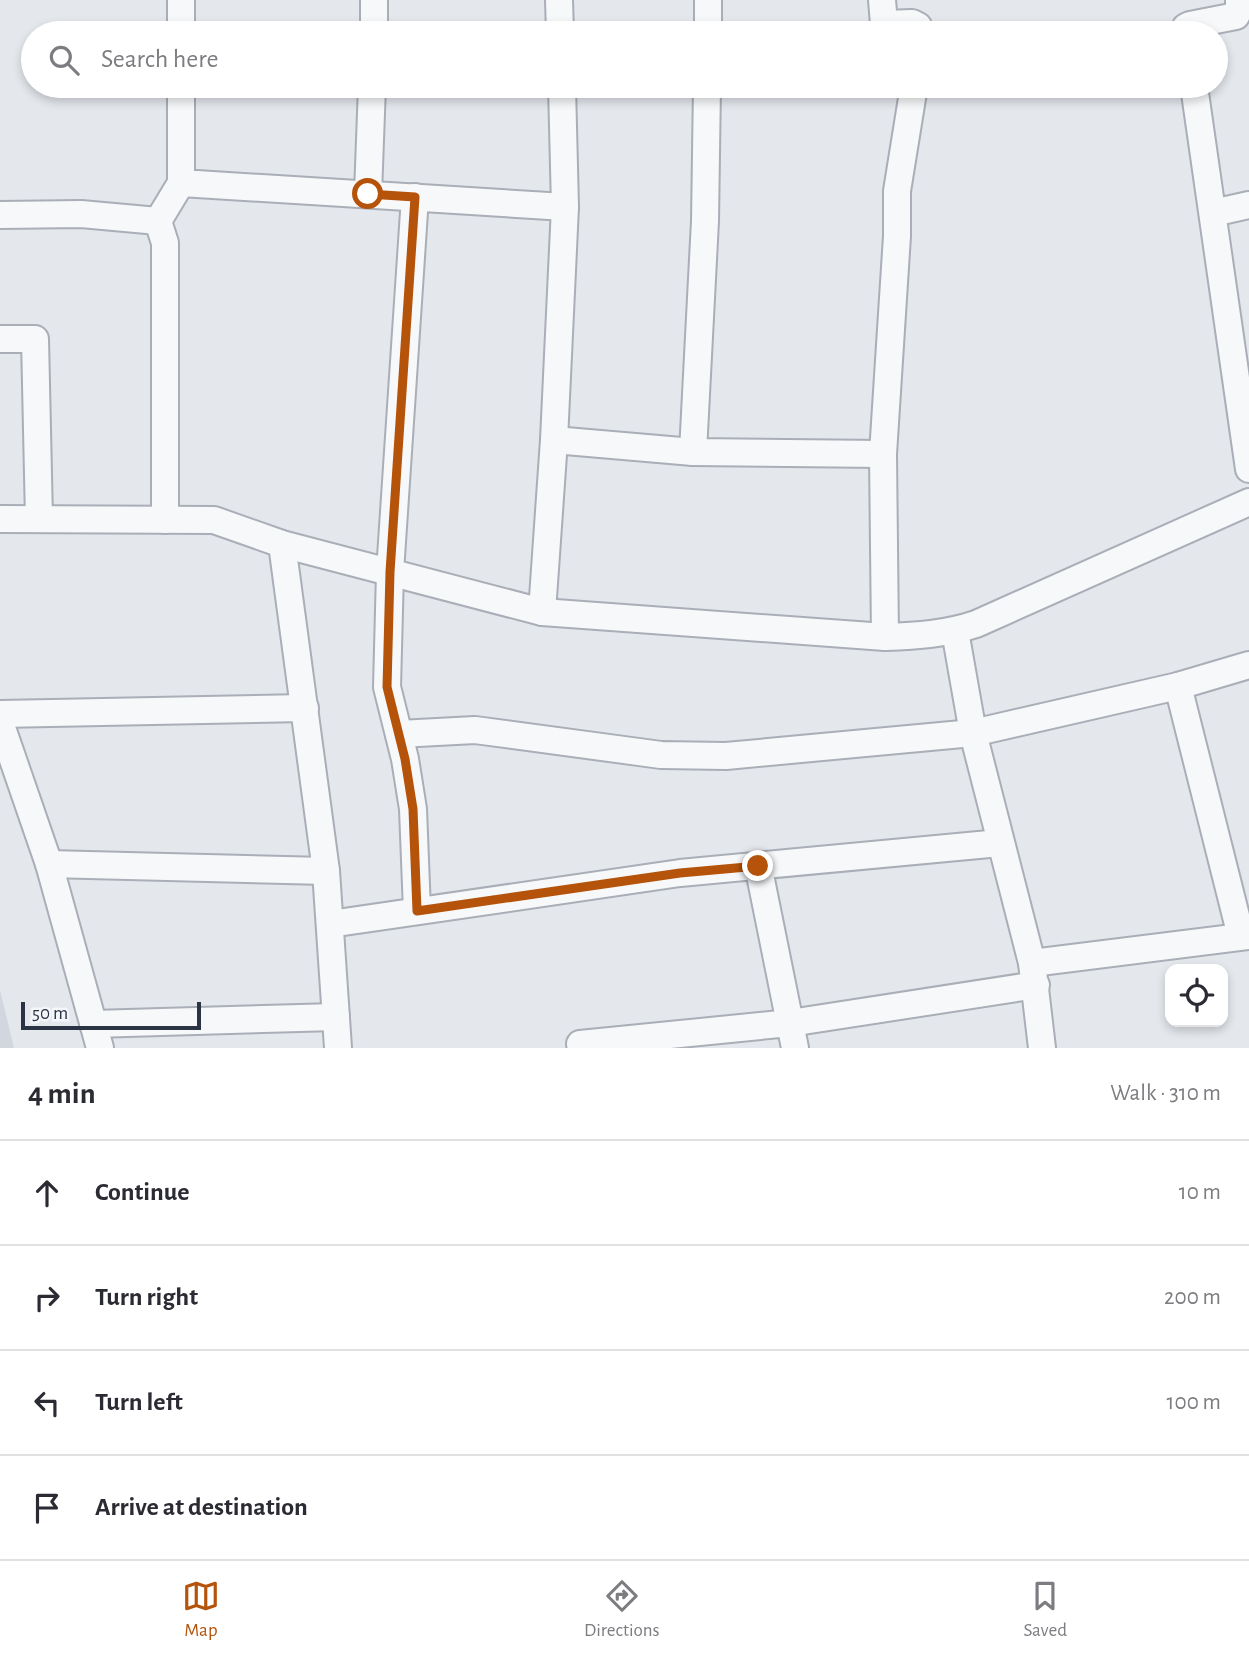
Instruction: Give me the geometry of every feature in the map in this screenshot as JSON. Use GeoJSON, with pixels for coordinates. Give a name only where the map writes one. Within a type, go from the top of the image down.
{"type":"FeatureCollection","features":[{"type":"Feature","properties":{"kind":"street"},"geometry":{"type":"LineString","coordinates":[[181,0],[181,21]]}},
{"type":"Feature","properties":{"kind":"street"},"geometry":{"type":"LineString","coordinates":[[373,21],[374,0]]}},
{"type":"Feature","properties":{"kind":"street"},"geometry":{"type":"LineString","coordinates":[[559,0],[560,21]]}},
{"type":"Feature","properties":{"kind":"street"},"geometry":{"type":"LineString","coordinates":[[708,0],[708,21]]}},
{"type":"Feature","properties":{"kind":"street"},"geometry":{"type":"LineString","coordinates":[[882,0],[884,21]]}},
{"type":"Feature","properties":{"kind":"street"},"geometry":{"type":"LineString","coordinates":[[1203,21],[1242,9]]}},
{"type":"Feature","properties":{"kind":"street"},"geometry":{"type":"LineString","coordinates":[[165,520],[164,243],[158,221],[181,183],[181,98]]}},
{"type":"Feature","properties":{"kind":"street"},"geometry":{"type":"LineString","coordinates":[[368,194],[372,98]]}},
{"type":"Feature","properties":{"kind":"street"},"geometry":{"type":"LineString","coordinates":[[542,612],[554,440],[565,207],[562,98]]}},
{"type":"Feature","properties":{"kind":"street"},"geometry":{"type":"LineString","coordinates":[[693,452],[705,222],[707,98]]}},
{"type":"Feature","properties":{"kind":"street"},"geometry":{"type":"LineString","coordinates":[[885,636],[883,454],[897,236],[897,191],[912,98]]}},
{"type":"Feature","properties":{"kind":"street"},"geometry":{"type":"LineString","coordinates":[[1196,98],[1248,457]]}},
{"type":"Feature","properties":{"kind":"street"},"geometry":{"type":"LineString","coordinates":[[181,183],[565,207]]}},
{"type":"Feature","properties":{"kind":"street"},"geometry":{"type":"LineString","coordinates":[[415,197],[390,572],[387,687],[399,733],[413,809],[417,911]]}},
{"type":"Feature","properties":{"kind":"street"},"geometry":{"type":"LineString","coordinates":[[1213,212],[1249,205]]}},
{"type":"Feature","properties":{"kind":"street"},"geometry":{"type":"LineString","coordinates":[[0,215],[81,214],[158,221]]}},
{"type":"Feature","properties":{"kind":"street"},"geometry":{"type":"LineString","coordinates":[[0,339],[34,339],[39,519]]}},
{"type":"Feature","properties":{"kind":"street"},"geometry":{"type":"LineString","coordinates":[[554,440],[693,452],[883,454]]}},
{"type":"Feature","properties":{"kind":"street"},"geometry":{"type":"LineString","coordinates":[[0,519],[214,520],[282,544],[542,612],[885,636],[955,631],[1047,593],[1249,502]]}},
{"type":"Feature","properties":{"kind":"street"},"geometry":{"type":"LineString","coordinates":[[282,544],[326,871],[338,1048]]}},
{"type":"Feature","properties":{"kind":"street"},"geometry":{"type":"LineString","coordinates":[[955,631],[973,733],[1034,974],[1042,1048]]}},
{"type":"Feature","properties":{"kind":"street"},"geometry":{"type":"LineString","coordinates":[[399,733],[475,730],[661,755],[726,756],[973,733],[1178,686],[1249,665]]}},
{"type":"Feature","properties":{"kind":"street"},"geometry":{"type":"LineString","coordinates":[[580,1044],[793,1035],[1034,974],[1245,936],[1178,686]]}},
{"type":"Feature","properties":{"kind":"street"},"geometry":{"type":"LineString","coordinates":[[0,714],[305,708]]}},
{"type":"Feature","properties":{"kind":"street"},"geometry":{"type":"LineString","coordinates":[[0,722],[50,864],[97,1036],[336,1017]]}},
{"type":"Feature","properties":{"kind":"street"},"geometry":{"type":"LineString","coordinates":[[330,924],[680,873],[1000,843]]}},
{"type":"Feature","properties":{"kind":"street"},"geometry":{"type":"LineString","coordinates":[[50,864],[326,871]]}},
{"type":"Feature","properties":{"kind":"street"},"geometry":{"type":"LineString","coordinates":[[758,866],[793,1035]]}},
{"type":"Feature","properties":{"kind":"shaded area"},"geometry":{"type":"Polygon","coordinates":[[[0,990],[14,1048],[0,1048],[0,990]]]}},
{"type":"Feature","properties":{"kind":"route"},"geometry":{"type":"LineString","coordinates":[[368,194],[415,197],[390,572],[387,687],[405,759],[413,809],[417,911],[680,873],[758,866]]}}]}
